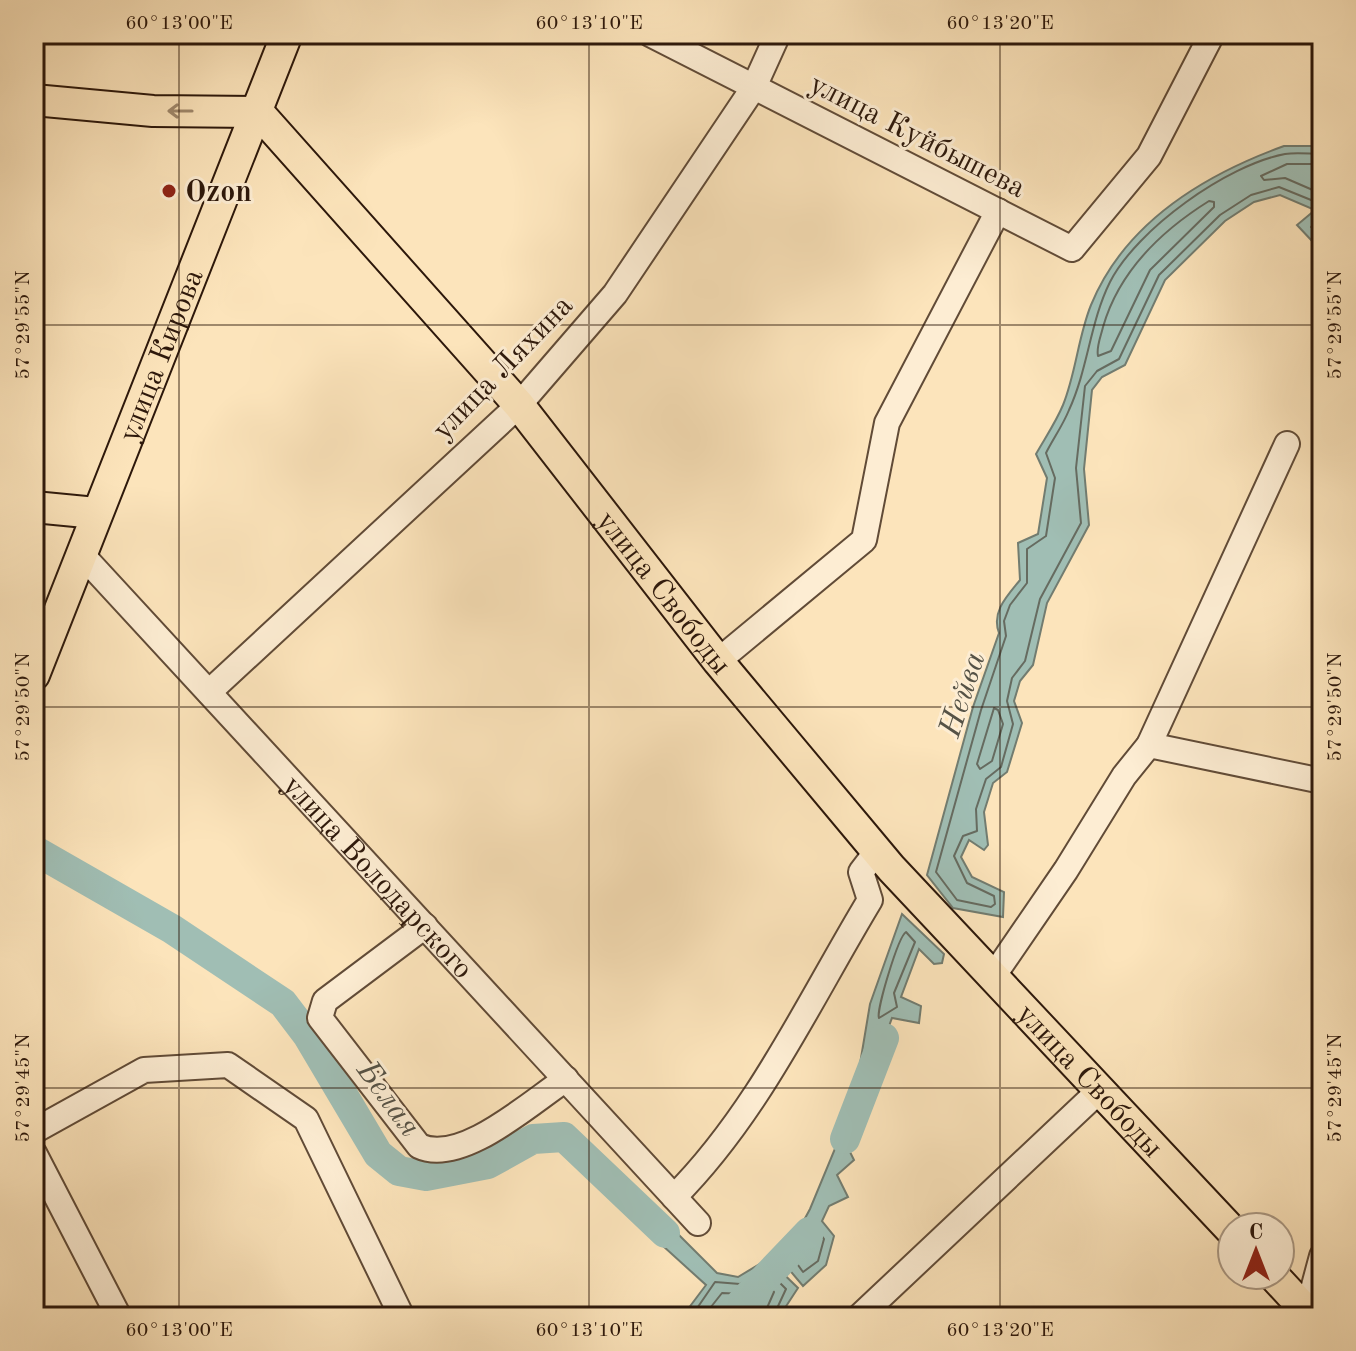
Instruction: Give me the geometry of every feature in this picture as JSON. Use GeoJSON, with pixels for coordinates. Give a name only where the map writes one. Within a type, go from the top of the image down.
{"type":"FeatureCollection","features":[{"type":"Feature","properties":{"kind":"main road","name":"улица Кирова"},"geometry":{"type":"LineString","coordinates":[[34,675],[287,34]]}},
{"type":"Feature","properties":{"kind":"main road"},"geometry":{"type":"LineString","coordinates":[[34,100],[153,111],[258,112]]}},
{"type":"Feature","properties":{"kind":"main road","name":"улица Свободы"},"geometry":{"type":"LineString","coordinates":[[258,112],[519,405],[718,661],[884,860],[1216,1214]]}},
{"type":"Feature","properties":{"kind":"main road"},"geometry":{"type":"LineString","coordinates":[[34,507],[96,513]]}},
{"type":"Feature","properties":{"kind":"main road"},"geometry":{"type":"LineString","coordinates":[[1288,1291],[1310,1314]]}},
{"type":"Feature","properties":{"kind":"street","name":"улица Куйбышева"},"geometry":{"type":"LineString","coordinates":[[650,34],[1072,249],[1149,156],[1212,34]]}},
{"type":"Feature","properties":{"kind":"street","name":"улица Ляхина"},"geometry":{"type":"LineString","coordinates":[[209,692],[519,405],[615,294],[754,87],[778,34]]}},
{"type":"Feature","properties":{"kind":"street"},"geometry":{"type":"LineString","coordinates":[[718,661],[864,540],[887,423],[998,211]]}},
{"type":"Feature","properties":{"kind":"street"},"geometry":{"type":"LineString","coordinates":[[992,978],[1066,870],[1124,776],[1149,745],[1287,444]]}},
{"type":"Feature","properties":{"kind":"street","name":"улица Володарского"},"geometry":{"type":"LineString","coordinates":[[83,556],[698,1223]]}},
{"type":"Feature","properties":{"kind":"street"},"geometry":{"type":"LineString","coordinates":[[1149,745],[1322,781]]}},
{"type":"Feature","properties":{"kind":"street"},"geometry":{"type":"LineString","coordinates":[[674,1197],[711,1160],[752,1103],[870,900],[861,872],[884,860]]}},
{"type":"Feature","properties":{"kind":"street"},"geometry":{"type":"LineString","coordinates":[[425,926],[325,1001],[320,1018],[419,1146],[431,1152],[467,1145],[566,1079]]}},
{"type":"Feature","properties":{"kind":"street"},"geometry":{"type":"LineString","coordinates":[[34,1131],[144,1070],[228,1065],[306,1119],[402,1317]]}},
{"type":"Feature","properties":{"kind":"street"},"geometry":{"type":"LineString","coordinates":[[859,1317],[1100,1090]]}},
{"type":"Feature","properties":{"kind":"street"},"geometry":{"type":"LineString","coordinates":[[34,1153],[119,1317]]}},
{"type":"Feature","properties":{"kind":"street"},"geometry":{"type":"LineString","coordinates":[[1310,1314],[1322,1256]]}},
{"type":"Feature","properties":{"kind":"water"},"geometry":{"type":"Polygon","coordinates":[[[1284,146],[1322,146],[1322,244],[1313,242],[1297,225],[1315,210],[1280,195],[1254,202],[1225,221],[1165,280],[1125,365],[1102,377],[1092,390],[1084,469],[1089,525],[1047,603],[1033,665],[1020,681],[1014,701],[1022,723],[1007,772],[993,783],[984,812],[988,845],[984,850],[969,840],[961,857],[972,877],[1004,892],[1003,917],[953,908],[927,875],[973,707],[999,633],[999,611],[1020,580],[1018,543],[1038,534],[1047,478],[1036,454],[1063,405],[1091,305],[1124,249],[1170,205],[1225,171],[1284,146]]]}},
{"type":"Feature","properties":{"kind":"water"},"geometry":{"type":"Polygon","coordinates":[[[902,914],[944,954],[942,963],[934,964],[919,949],[901,997],[921,1006],[919,1023],[892,1018],[882,1045],[886,1051],[868,1073],[860,1064],[870,1004],[902,914]]]}},
{"type":"Feature","properties":{"kind":"water"},"geometry":{"type":"Polygon","coordinates":[[[856,1098],[868,1110],[862,1131],[849,1136],[849,1150],[854,1160],[837,1175],[848,1197],[829,1206],[822,1221],[834,1236],[826,1265],[803,1286],[782,1261],[810,1209],[856,1098]]]}},
{"type":"Feature","properties":{"kind":"water"},"geometry":{"type":"Polygon","coordinates":[[[636,1205],[650,1206],[717,1273],[738,1277],[768,1259],[798,1288],[779,1317],[682,1317],[706,1285],[641,1226],[636,1205]]]}},
{"type":"Feature","properties":{"kind":"waterway","name":"Белая"},"geometry":{"type":"LineString","coordinates":[[34,850],[172,929],[283,1003],[308,1036],[378,1154],[399,1171],[426,1176],[488,1164],[533,1139],[564,1137],[665,1233]]}},
{"type":"Feature","properties":{"kind":"waterway","name":"Нейва"},"geometry":{"type":"LineString","coordinates":[[845,1139],[884,1038]]}},
{"type":"Feature","properties":{"kind":"waterway","name":"Нейва"},"geometry":{"type":"LineString","coordinates":[[728,1317],[809,1232]]}},
{"type":"Feature","properties":{"kind":"place","name":"Ozon"},"geometry":{"type":"Point","coordinates":[169,191]}}]}
